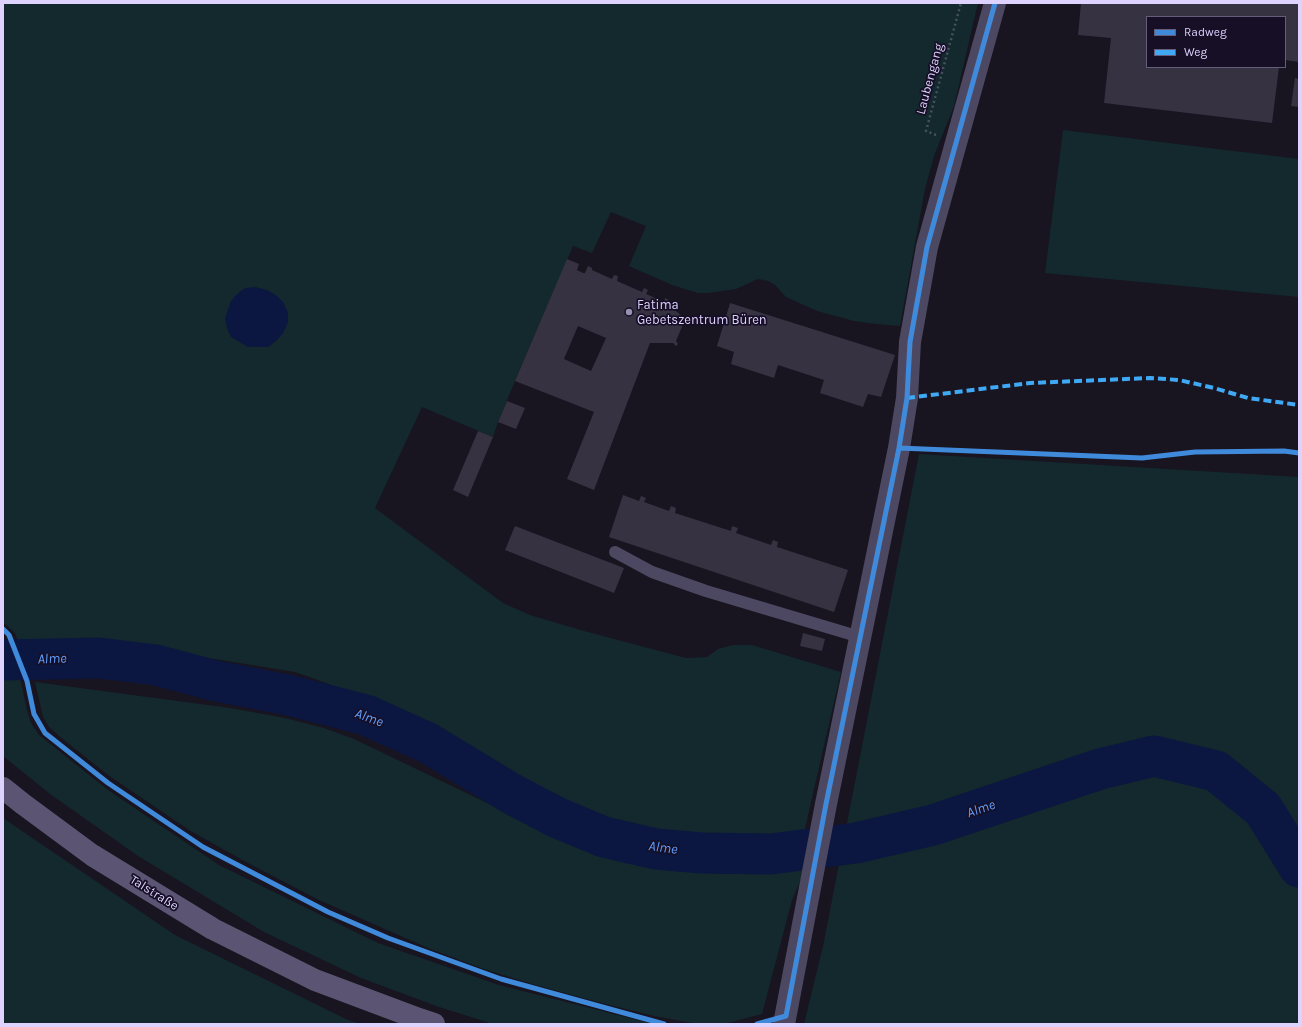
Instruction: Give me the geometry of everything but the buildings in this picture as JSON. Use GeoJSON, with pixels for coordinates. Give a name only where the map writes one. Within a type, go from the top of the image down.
{"type":"FeatureCollection","features":[{"type":"Feature","properties":{"kind":"main road","name":"Talstraße"},"geometry":{"type":"LineString","coordinates":[[3,788],[92,855],[213,929],[315,980],[434,1024]]}},
{"type":"Feature","properties":{"kind":"street"},"geometry":{"type":"LineString","coordinates":[[784,1024],[826,804],[899,448],[907,398],[910,342],[927,247],[995,3]]}},
{"type":"Feature","properties":{"kind":"lane"},"geometry":{"type":"LineString","coordinates":[[615,552],[652,572],[706,591],[860,637]]}},
{"type":"Feature","properties":{"kind":"green space"},"geometry":{"type":"Polygon","coordinates":[[[3,3],[978,3],[954,106],[934,156],[925,189],[900,326],[854,321],[817,311],[786,297],[775,285],[768,281],[758,279],[736,289],[709,293],[698,293],[672,285],[629,266],[646,226],[611,212],[592,253],[573,246],[515,381],[493,437],[422,407],[375,508],[503,603],[530,615],[686,658],[707,657],[718,649],[733,645],[752,645],[841,672],[804,833],[761,836],[700,835],[613,824],[589,819],[567,811],[543,799],[418,729],[329,684],[295,672],[184,654],[109,646],[58,648],[23,653],[15,633],[3,622],[3,3]],[[228,309],[268,347],[278,339],[228,309]]]}},
{"type":"Feature","properties":{"kind":"green space"},"geometry":{"type":"Polygon","coordinates":[[[1063,130],[1299,159],[1299,297],[1045,273],[1063,130]]]}},
{"type":"Feature","properties":{"kind":"green space"},"geometry":{"type":"Polygon","coordinates":[[[919,454],[1299,477],[1299,1024],[804,1024],[823,946],[919,454]]]}},
{"type":"Feature","properties":{"kind":"green space"},"geometry":{"type":"Polygon","coordinates":[[[3,640],[21,682],[31,723],[39,735],[108,790],[219,865],[378,943],[499,985],[653,1024],[493,1024],[439,1007],[361,978],[264,932],[138,856],[50,794],[3,756],[3,640]]]}},
{"type":"Feature","properties":{"kind":"green space"},"geometry":{"type":"Polygon","coordinates":[[[35,682],[230,708],[285,718],[324,728],[354,739],[560,838],[635,865],[675,871],[746,874],[782,868],[805,868],[792,900],[762,1014],[724,1024],[698,1024],[654,1016],[598,1002],[484,969],[428,948],[319,900],[189,830],[108,775],[49,727],[43,717],[35,682]]]}},
{"type":"Feature","properties":{"kind":"green space"},"geometry":{"type":"Polygon","coordinates":[[[3,818],[175,935],[348,1020],[361,1024],[3,1024],[3,818]]]}},
{"type":"Feature","properties":{"kind":"water"},"geometry":{"type":"Polygon","coordinates":[[[255,287],[267,290],[276,295],[283,302],[288,313],[288,322],[283,333],[268,347],[248,347],[231,337],[227,328],[225,318],[231,301],[245,288],[255,287]]]}},
{"type":"Feature","properties":{"kind":"waterway","name":"Alme"},"geometry":{"type":"LineString","coordinates":[[3,660],[99,658],[156,665],[216,681],[288,695],[366,715],[428,743],[512,794],[558,818],[604,837],[656,849],[702,853],[771,854],[856,843],[933,825],[1100,769],[1154,756],[1216,771],[1263,809],[1299,867]]}},
{"type":"Feature","properties":{"kind":"marked path"},"geometry":{"type":"LineString","coordinates":[[907,398],[1030,383],[1150,378],[1179,380],[1248,398],[1299,405]]}},
{"type":"Feature","properties":{"kind":"cycle path"},"geometry":{"type":"LineString","coordinates":[[757,1024],[786,1016],[826,804],[899,448],[907,398],[910,342],[927,247],[995,3]]}},
{"type":"Feature","properties":{"kind":"cycle path"},"geometry":{"type":"LineString","coordinates":[[899,448],[1142,458],[1195,452],[1284,451],[1299,453]]}},
{"type":"Feature","properties":{"kind":"cycle path"},"geometry":{"type":"LineString","coordinates":[[3,629],[9,635],[27,681],[34,714],[45,733],[108,783],[203,847],[328,912],[388,938],[501,979],[664,1024]]}},
{"type":"Feature","properties":{"kind":"place","name":"Fatima Gebetszentrum Büren"},"geometry":{"type":"Point","coordinates":[629,312]}}]}
